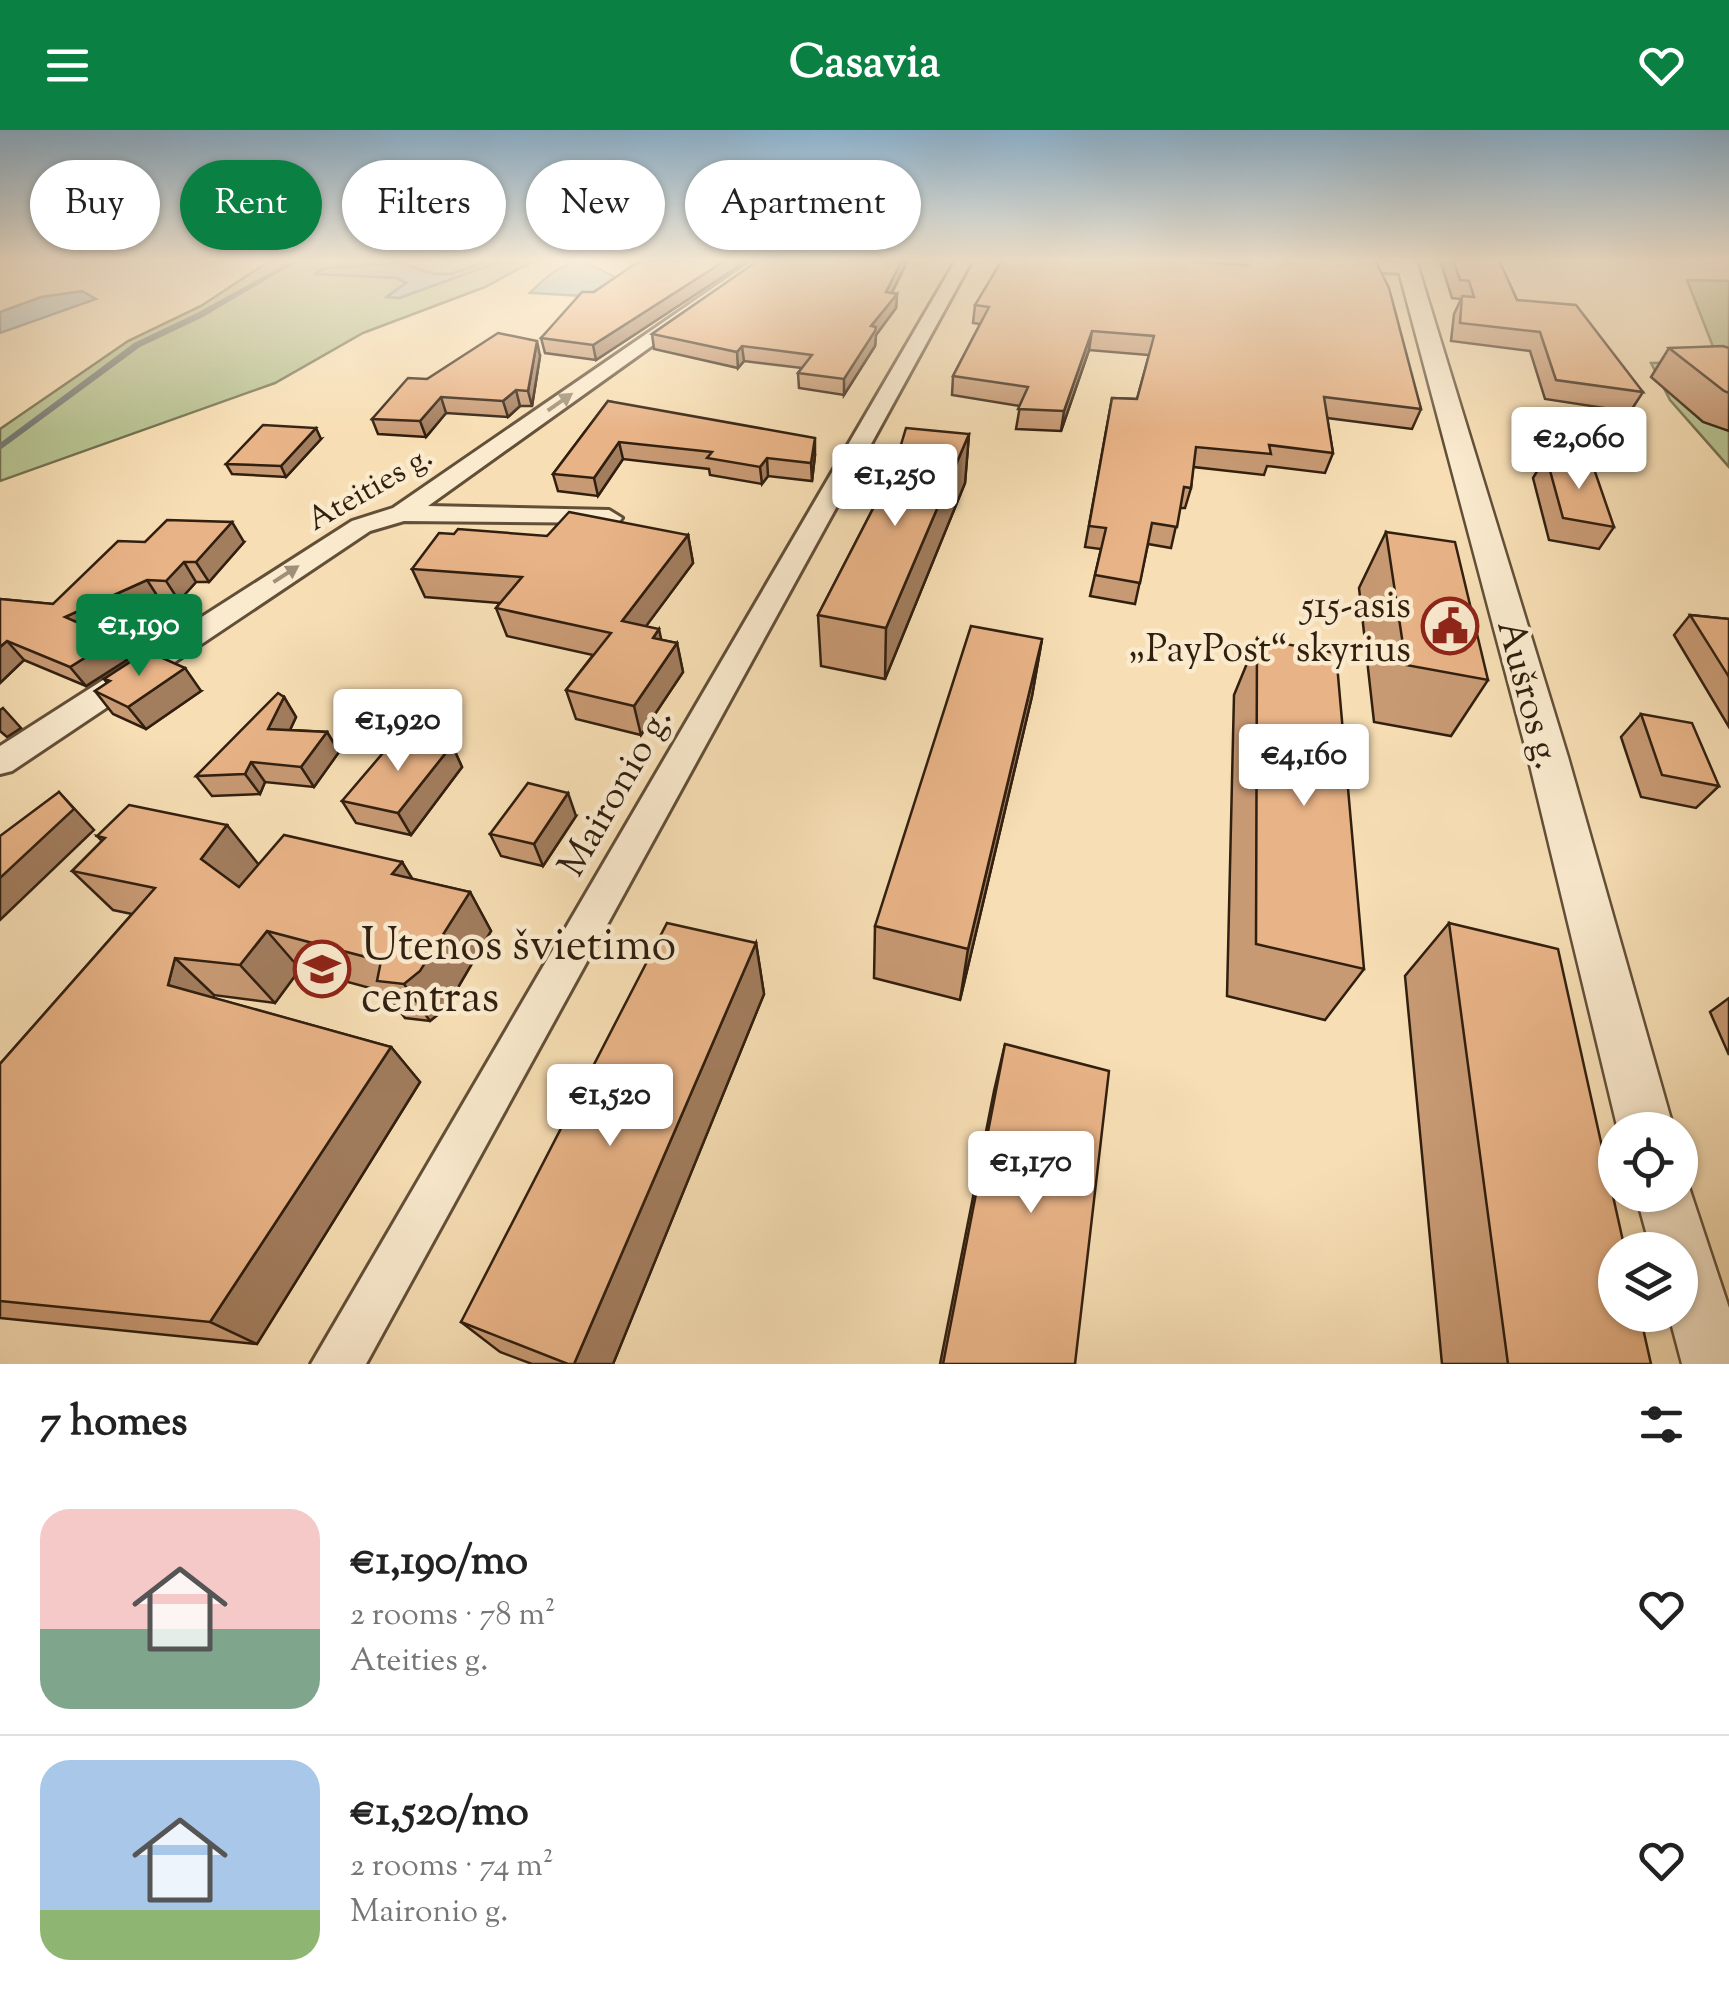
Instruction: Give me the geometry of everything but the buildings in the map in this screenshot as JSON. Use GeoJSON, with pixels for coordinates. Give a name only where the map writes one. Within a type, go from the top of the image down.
{"type":"FeatureCollection","features":[{"type":"Feature","properties":{"kind":"street","name":"Ateities g."},"geometry":{"type":"LineString","coordinates":[[0,762],[360,526],[402,513],[682,318]]}},
{"type":"Feature","properties":{"kind":"street","name":"Maironio g."},"geometry":{"type":"LineString","coordinates":[[337,1364],[931,318]]}},
{"type":"Feature","properties":{"kind":"street","name":"Aušros g."},"geometry":{"type":"LineString","coordinates":[[1422,318],[1543,738],[1641,1112]]}},
{"type":"Feature","properties":{"kind":"street"},"geometry":{"type":"LineString","coordinates":[[402,513],[608,518]]}},
{"type":"Feature","properties":{"kind":"street"},"geometry":{"type":"LineString","coordinates":[[1670,1212],[1714,1364]]}},
{"type":"Feature","properties":{"kind":"green space"},"geometry":{"type":"Polygon","coordinates":[[[177,318],[404,318],[363,333],[275,383],[0,481],[0,429],[128,341],[177,318]]]}},
{"type":"Feature","properties":{"kind":"green space"},"geometry":{"type":"Polygon","coordinates":[[[1702,318],[1729,318],[1729,467],[1670,400],[1651,363],[1719,362],[1702,318]]]}},
{"type":"Feature","properties":{"kind":"shaded area"},"geometry":{"type":"Polygon","coordinates":[[[0,318],[44,318],[0,333],[0,318]]]}},
{"type":"Feature","properties":{"kind":"waterway"},"geometry":{"type":"LineString","coordinates":[[0,447],[137,345],[195,318]]}},
{"type":"Feature","properties":{"kind":"place","name":"515-asis „PayPost“ skyrius"},"geometry":{"type":"Point","coordinates":[1450,626]}},
{"type":"Feature","properties":{"kind":"place","name":"Utenos švietimo centras"},"geometry":{"type":"Point","coordinates":[322,969]}}]}
